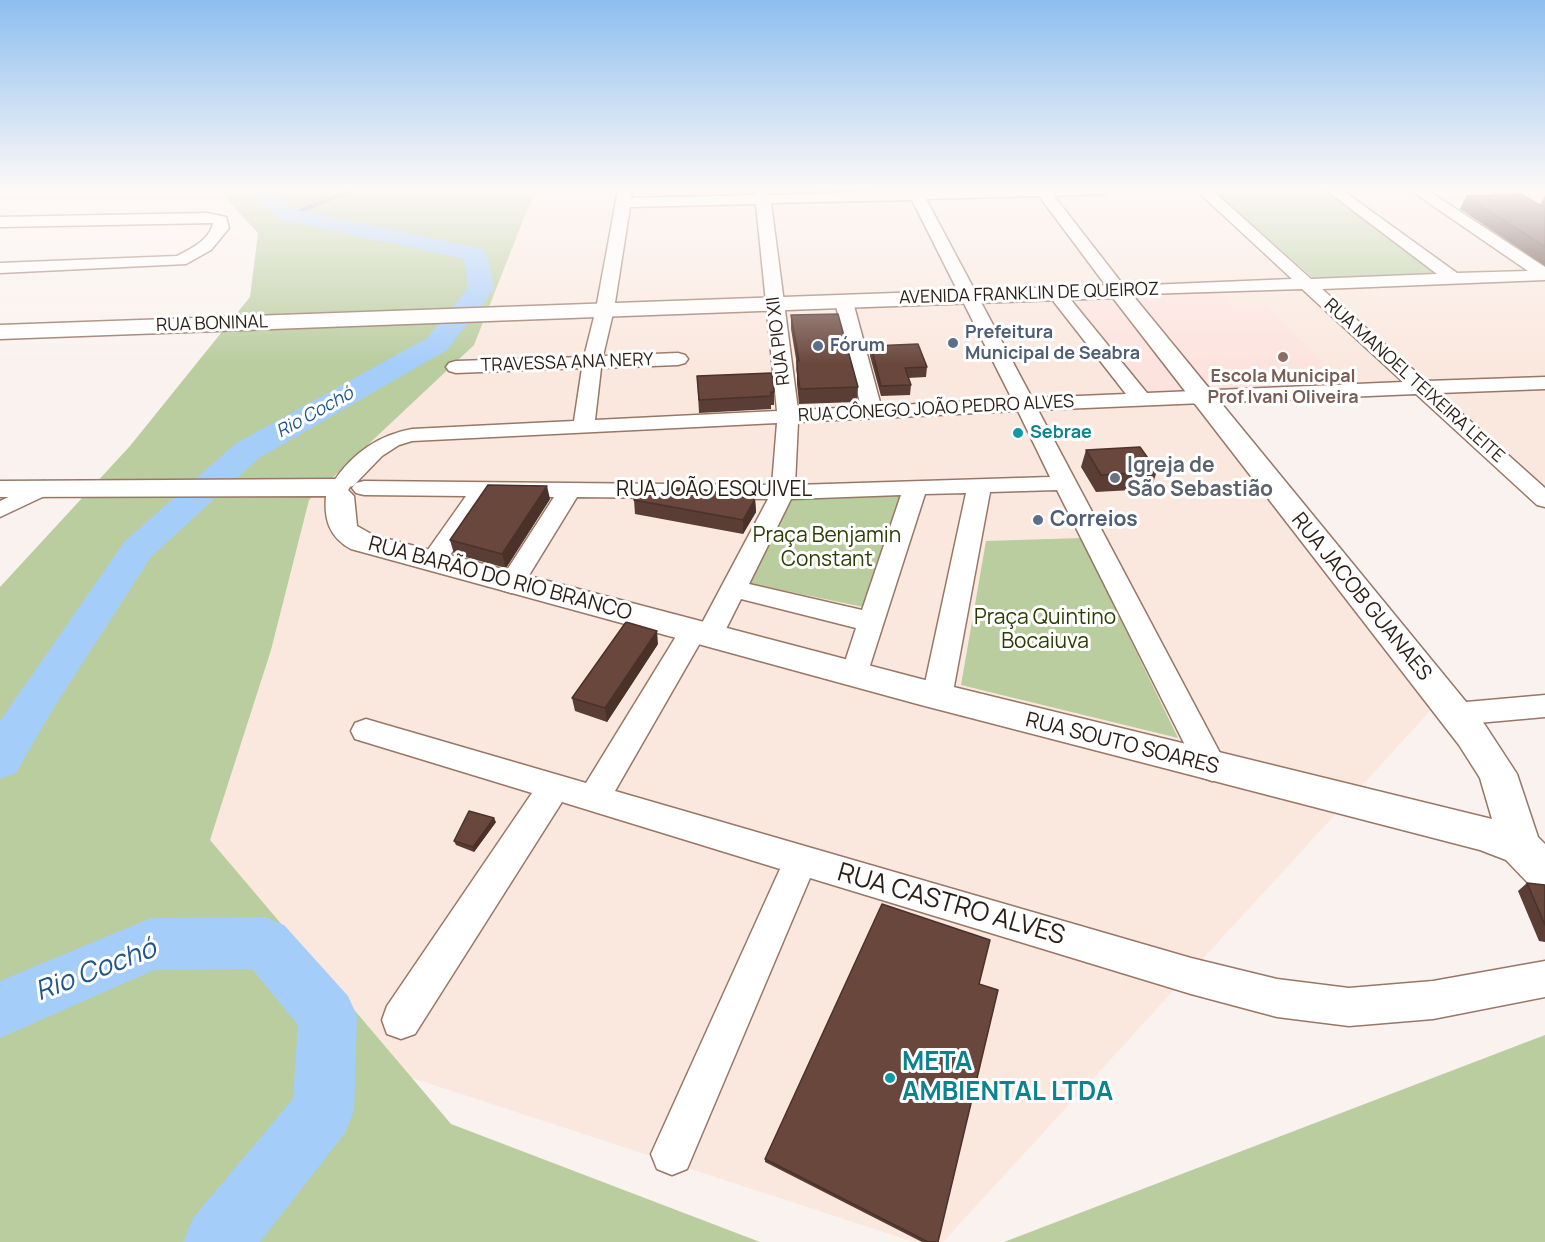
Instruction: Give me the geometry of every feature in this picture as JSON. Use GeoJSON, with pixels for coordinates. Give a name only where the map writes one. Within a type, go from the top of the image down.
{"type":"FeatureCollection","features":[{"type":"Feature","properties":{"kind":"main road","name":"AVENIDA FRANKLIN DE QUEIROZ"},"geometry":{"type":"LineString","coordinates":[[513,313],[1119,291]]}},
{"type":"Feature","properties":{"kind":"main road","name":"RUA JACOB GUANAES"},"geometry":{"type":"LineString","coordinates":[[1119,291],[1455,714],[1498,774],[1538,864]]}},
{"type":"Feature","properties":{"kind":"main road","name":"RUA BONINAL"},"geometry":{"type":"LineString","coordinates":[[0,332],[513,313]]}},
{"type":"Feature","properties":{"kind":"main road"},"geometry":{"type":"LineString","coordinates":[[0,489],[340,488]]}},
{"type":"Feature","properties":{"kind":"main road","name":"RUA BARÃO DO RIO BRANCO"},"geometry":{"type":"LineString","coordinates":[[340,488],[340,520],[343,530],[350,537],[511,584],[701,634]]}},
{"type":"Feature","properties":{"kind":"main road","name":"RUA SOUTO SOARES"},"geometry":{"type":"LineString","coordinates":[[701,634],[1212,768],[1483,833],[1538,864]]}},
{"type":"Feature","properties":{"kind":"main road"},"geometry":{"type":"LineString","coordinates":[[1483,833],[1498,820],[1508,799]]}},
{"type":"Feature","properties":{"kind":"street"},"geometry":{"type":"LineString","coordinates":[[0,268],[180,261],[203,248]]}},
{"type":"Feature","properties":{"kind":"street"},"geometry":{"type":"LineString","coordinates":[[584,426],[592,363],[605,309],[615,248]]}},
{"type":"Feature","properties":{"kind":"street","name":"RUA PIO XII"},"geometry":{"type":"LineString","coordinates":[[768,248],[788,416],[783,492]]}},
{"type":"Feature","properties":{"kind":"street"},"geometry":{"type":"LineString","coordinates":[[944,248],[1212,768]]}},
{"type":"Feature","properties":{"kind":"street","name":"RUA JACOB GUANAES"},"geometry":{"type":"LineString","coordinates":[[1086,248],[1119,291]]}},
{"type":"Feature","properties":{"kind":"street","name":"RUA MANOEL TEIXEIRA LEITE"},"geometry":{"type":"LineString","coordinates":[[1267,248],[1545,500]]}},
{"type":"Feature","properties":{"kind":"street"},"geometry":{"type":"LineString","coordinates":[[1412,248],[1453,278]]}},
{"type":"Feature","properties":{"kind":"street"},"geometry":{"type":"LineString","coordinates":[[1505,248],[1545,274]]}},
{"type":"Feature","properties":{"kind":"street","name":"AVENIDA FRANKLIN DE QUEIROZ"},"geometry":{"type":"LineString","coordinates":[[1119,291],[1545,274]]}},
{"type":"Feature","properties":{"kind":"street"},"geometry":{"type":"LineString","coordinates":[[1056,293],[1141,399]]}},
{"type":"Feature","properties":{"kind":"street"},"geometry":{"type":"LineString","coordinates":[[844,302],[873,413]]}},
{"type":"Feature","properties":{"kind":"street","name":"TRAVESSA ANA NERY"},"geometry":{"type":"LineString","coordinates":[[456,368],[678,359]]}},
{"type":"Feature","properties":{"kind":"street","name":"RUA CÔNEGO JOÃO PEDRO ALVES"},"geometry":{"type":"LineString","coordinates":[[340,488],[378,447],[400,436],[1201,396],[1545,383]]}},
{"type":"Feature","properties":{"kind":"street","name":"RUA JOÃO ESQUIVEL"},"geometry":{"type":"LineString","coordinates":[[340,488],[783,492],[1064,483]]}},
{"type":"Feature","properties":{"kind":"street"},"geometry":{"type":"LineString","coordinates":[[937,697],[979,487]]}},
{"type":"Feature","properties":{"kind":"street"},"geometry":{"type":"LineString","coordinates":[[0,510],[52,488]]}},
{"type":"Feature","properties":{"kind":"street"},"geometry":{"type":"LineString","coordinates":[[433,561],[483,489]]}},
{"type":"Feature","properties":{"kind":"street"},"geometry":{"type":"LineString","coordinates":[[855,674],[915,489]]}},
{"type":"Feature","properties":{"kind":"street"},"geometry":{"type":"LineString","coordinates":[[511,584],[570,490]]}},
{"type":"Feature","properties":{"kind":"street"},"geometry":{"type":"LineString","coordinates":[[593,800],[701,634],[734,589],[783,492]]}},
{"type":"Feature","properties":{"kind":"street"},"geometry":{"type":"LineString","coordinates":[[734,589],[872,622]]}},
{"type":"Feature","properties":{"kind":"street"},"geometry":{"type":"LineString","coordinates":[[1455,714],[1545,706]]}},
{"type":"Feature","properties":{"kind":"street","name":"RUA CASTRO ALVES"},"geometry":{"type":"LineString","coordinates":[[366,731],[553,789],[1191,976],[1277,998],[1349,1007],[1433,1000],[1545,979]]}},
{"type":"Feature","properties":{"kind":"street"},"geometry":{"type":"LineString","coordinates":[[401,1020],[553,789]]}},
{"type":"Feature","properties":{"kind":"street"},"geometry":{"type":"LineString","coordinates":[[672,1154],[800,861]]}},
{"type":"Feature","properties":{"kind":"shaded area"},"geometry":{"type":"Polygon","coordinates":[[[471,248],[1500,248],[1545,278],[1545,499],[1419,391],[1212,399],[1444,696],[943,1242],[914,1242],[131,986],[308,480],[471,248]]]}},
{"type":"Feature","properties":{"kind":"shaded area"},"geometry":{"type":"Polygon","coordinates":[[[1223,293],[1234,306],[1266,305],[1343,383],[1211,389],[1135,296],[1223,293]]]}},
{"type":"Feature","properties":{"kind":"shaded area"},"geometry":{"type":"Polygon","coordinates":[[[1113,297],[1185,391],[1143,393],[1066,299],[1113,297]]]}},
{"type":"Feature","properties":{"kind":"green space"},"geometry":{"type":"Polygon","coordinates":[[[256,248],[512,248],[474,345],[309,500],[271,650],[210,840],[451,1124],[760,1242],[0,1242],[0,587],[130,446],[250,297],[256,248]]]}},
{"type":"Feature","properties":{"kind":"green space"},"geometry":{"type":"Polygon","coordinates":[[[1279,248],[1405,248],[1441,274],[1314,279],[1279,248]]]}},
{"type":"Feature","properties":{"kind":"green space","name":"Praça Benjamin Constant"},"geometry":{"type":"Polygon","coordinates":[[[902,494],[863,607],[748,583],[790,498],[902,494]]]}},
{"type":"Feature","properties":{"kind":"green space","name":"Praça Quintino Bocaiuva"},"geometry":{"type":"Polygon","coordinates":[[[1081,538],[1178,738],[961,685],[986,541],[1081,538]]]}},
{"type":"Feature","properties":{"kind":"green space"},"geometry":{"type":"Polygon","coordinates":[[[1545,1035],[1545,1242],[1004,1242],[1545,1035]]]}},
{"type":"Feature","properties":{"kind":"building"},"geometry":{"type":"Polygon","coordinates":[[[838,314],[858,387],[800,389],[797,370],[797,361],[799,361],[791,315],[838,314]]]}},
{"type":"Feature","properties":{"kind":"building"},"geometry":{"type":"Polygon","coordinates":[[[918,344],[927,367],[905,368],[911,385],[881,386],[871,346],[918,344]]]}},
{"type":"Feature","properties":{"kind":"building"},"geometry":{"type":"Polygon","coordinates":[[[772,373],[774,392],[771,392],[771,396],[699,400],[697,376],[772,373]]]}},
{"type":"Feature","properties":{"kind":"building"},"geometry":{"type":"Polygon","coordinates":[[[1140,447],[1157,471],[1101,475],[1086,450],[1140,447]]]}},
{"type":"Feature","properties":{"kind":"building"},"geometry":{"type":"Polygon","coordinates":[[[488,485],[547,486],[502,554],[450,540],[488,485]]]}},
{"type":"Feature","properties":{"kind":"building"},"geometry":{"type":"Polygon","coordinates":[[[677,488],[700,489],[755,499],[743,520],[634,500],[634,492],[676,491],[677,488]]]}},
{"type":"Feature","properties":{"kind":"building"},"geometry":{"type":"Polygon","coordinates":[[[626,622],[657,631],[605,708],[572,698],[626,622]]]}},
{"type":"Feature","properties":{"kind":"building"},"geometry":{"type":"Polygon","coordinates":[[[469,811],[494,818],[473,847],[454,841],[469,811]]]}},
{"type":"Feature","properties":{"kind":"building"},"geometry":{"type":"Polygon","coordinates":[[[1527,883],[1545,885],[1545,925],[1527,883]]]}},
{"type":"Feature","properties":{"kind":"building","name":"META AMBIENTAL LTDA"},"geometry":{"type":"Polygon","coordinates":[[[882,904],[990,940],[979,984],[998,990],[938,1242],[928,1242],[765,1159],[882,904]]]}},
{"type":"Feature","properties":{"kind":"waterway","name":"Rio Cochó"},"geometry":{"type":"LineString","coordinates":[[0,760],[38,697],[138,549],[247,451],[437,344],[481,289],[475,254],[446,248]]}},
{"type":"Feature","properties":{"kind":"waterway","name":"Rio Cochó"},"geometry":{"type":"LineString","coordinates":[[0,1010],[151,944],[265,943],[328,1016],[323,1111],[217,1242]]}},
{"type":"Feature","properties":{"kind":"place","name":"Prefeitura Municipal de Seabra"},"geometry":{"type":"Point","coordinates":[953,343]}},
{"type":"Feature","properties":{"kind":"place","name":"Fórum"},"geometry":{"type":"Point","coordinates":[818,346]}},
{"type":"Feature","properties":{"kind":"place","name":"Escola Municipal Prof Ivani Oliveira"},"geometry":{"type":"Point","coordinates":[1283,357]}},
{"type":"Feature","properties":{"kind":"place","name":"Sebrae"},"geometry":{"type":"Point","coordinates":[1018,433]}},
{"type":"Feature","properties":{"kind":"place","name":"Igreja de São Sebastião"},"geometry":{"type":"Point","coordinates":[1115,478]}},
{"type":"Feature","properties":{"kind":"place","name":"Correios"},"geometry":{"type":"Point","coordinates":[1038,520]}},
{"type":"Feature","properties":{"kind":"place","name":"META AMBIENTAL LTDA"},"geometry":{"type":"Point","coordinates":[890,1078]}}]}
